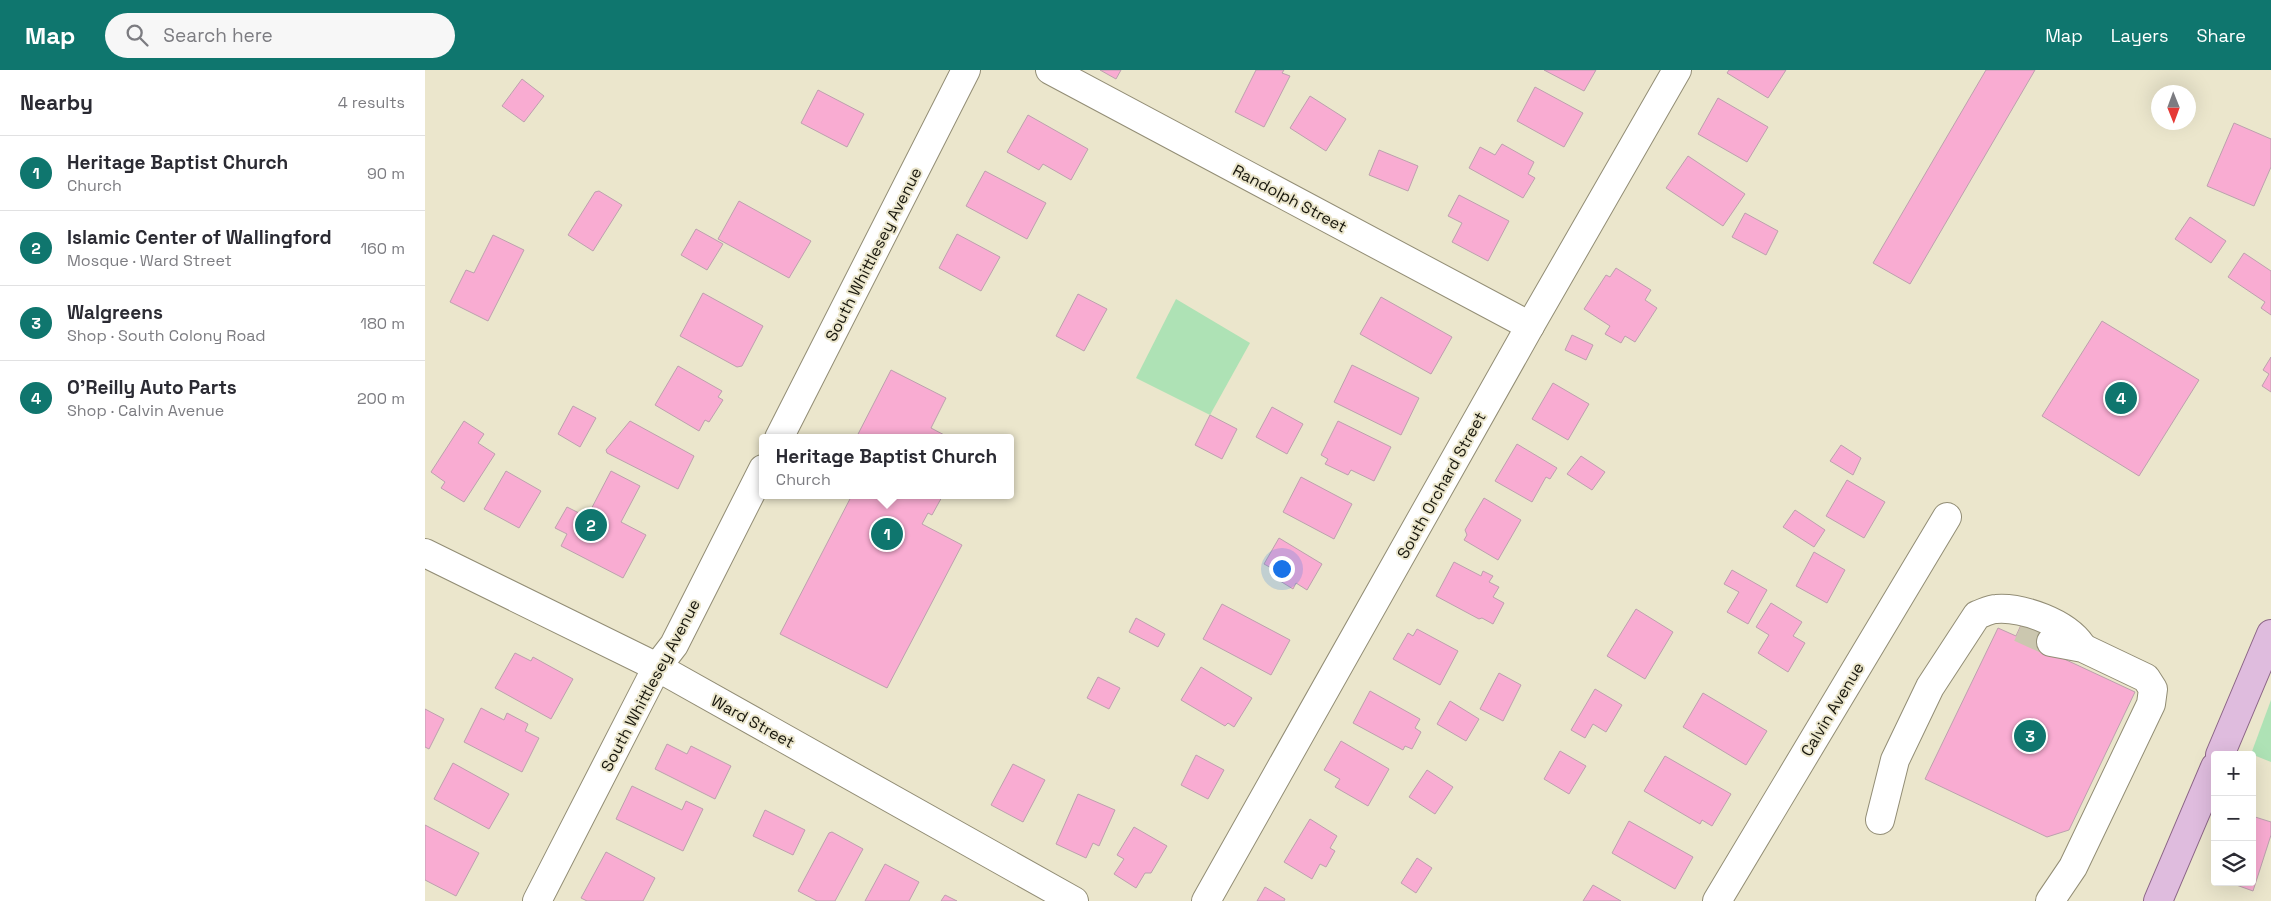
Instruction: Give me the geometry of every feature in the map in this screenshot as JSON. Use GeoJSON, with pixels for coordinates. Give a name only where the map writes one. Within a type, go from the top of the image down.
{"type":"FeatureCollection","features":[{"type":"Feature","properties":{"kind":"main road"},"geometry":{"type":"LineString","coordinates":[[2222,751],[2271,634]]}},
{"type":"Feature","properties":{"kind":"main road"},"geometry":{"type":"LineString","coordinates":[[2158,901],[2211,776]]}},
{"type":"Feature","properties":{"kind":"street","name":"South Whittlesey Avenue"},"geometry":{"type":"LineString","coordinates":[[781,434],[967,70]]}},
{"type":"Feature","properties":{"kind":"street","name":"Randolph Street"},"geometry":{"type":"LineString","coordinates":[[1050,70],[1530,326]]}},
{"type":"Feature","properties":{"kind":"street","name":"South Orchard Street"},"geometry":{"type":"LineString","coordinates":[[1206,901],[1530,326],[1677,70]]}},
{"type":"Feature","properties":{"kind":"street","name":"South Whittlesey Avenue"},"geometry":{"type":"LineString","coordinates":[[537,901],[657,667],[674,645],[759,477]]}},
{"type":"Feature","properties":{"kind":"street","name":"Calvin Avenue"},"geometry":{"type":"LineString","coordinates":[[1717,901],[1947,517]]}},
{"type":"Feature","properties":{"kind":"street","name":"Ward Street"},"geometry":{"type":"LineString","coordinates":[[425,553],[657,667],[1074,901]]}},
{"type":"Feature","properties":{"kind":"street"},"geometry":{"type":"LineString","coordinates":[[1996,609],[2020,628]]}},
{"type":"Feature","properties":{"kind":"street"},"geometry":{"type":"LineString","coordinates":[[1880,820],[1895,760],[1930,687],[1977,614],[1996,609],[2028,613],[2065,628],[2074,635],[2083,648]]}},
{"type":"Feature","properties":{"kind":"street"},"geometry":{"type":"LineString","coordinates":[[2050,901],[2073,867],[2151,704],[2153,689],[2146,678],[2083,648],[2051,642]]}},
{"type":"Feature","properties":{"kind":"green space"},"geometry":{"type":"Polygon","coordinates":[[[1176,299],[1250,343],[1210,415],[1136,378],[1176,299]]]}},
{"type":"Feature","properties":{"kind":"green space"},"geometry":{"type":"Polygon","coordinates":[[[2271,700],[2271,762],[2256,756],[2256,751],[2252,751],[2271,700]]]}},
{"type":"Feature","properties":{"kind":"building"},"geometry":{"type":"Polygon","coordinates":[[[1100,70],[1121,70],[1116,79],[1100,70]]]}},
{"type":"Feature","properties":{"kind":"building"},"geometry":{"type":"Polygon","coordinates":[[[1256,70],[1284,70],[1282,73],[1290,76],[1264,127],[1235,112],[1256,70]]]}},
{"type":"Feature","properties":{"kind":"building"},"geometry":{"type":"Polygon","coordinates":[[[1544,70],[1596,70],[1584,91],[1544,70]]]}},
{"type":"Feature","properties":{"kind":"building"},"geometry":{"type":"Polygon","coordinates":[[[1729,70],[1786,70],[1768,98],[1727,73],[1729,70]]]}},
{"type":"Feature","properties":{"kind":"building"},"geometry":{"type":"Polygon","coordinates":[[[1986,70],[2035,70],[1910,284],[1873,263],[1986,70]]]}},
{"type":"Feature","properties":{"kind":"building"},"geometry":{"type":"Polygon","coordinates":[[[522,79],[544,96],[524,122],[502,106],[522,79]]]}},
{"type":"Feature","properties":{"kind":"building"},"geometry":{"type":"Polygon","coordinates":[[[1535,87],[1583,113],[1564,147],[1517,121],[1535,87]]]}},
{"type":"Feature","properties":{"kind":"building"},"geometry":{"type":"Polygon","coordinates":[[[818,90],[864,114],[847,147],[801,123],[818,90]]]}},
{"type":"Feature","properties":{"kind":"building"},"geometry":{"type":"Polygon","coordinates":[[[1310,96],[1346,119],[1326,151],[1290,128],[1310,96]]]}},
{"type":"Feature","properties":{"kind":"building"},"geometry":{"type":"Polygon","coordinates":[[[1718,98],[1768,127],[1747,162],[1698,134],[1718,98]]]}},
{"type":"Feature","properties":{"kind":"building"},"geometry":{"type":"Polygon","coordinates":[[[1028,115],[1088,149],[1071,180],[1043,164],[1039,170],[1007,152],[1028,115]]]}},
{"type":"Feature","properties":{"kind":"building"},"geometry":{"type":"Polygon","coordinates":[[[2234,123],[2271,139],[2271,167],[2254,206],[2207,186],[2234,123]]]}},
{"type":"Feature","properties":{"kind":"building"},"geometry":{"type":"Polygon","coordinates":[[[1502,144],[1534,162],[1528,174],[1535,178],[1523,198],[1469,168],[1480,147],[1495,155],[1502,144]]]}},
{"type":"Feature","properties":{"kind":"building"},"geometry":{"type":"Polygon","coordinates":[[[1379,150],[1418,166],[1408,191],[1369,175],[1379,150]]]}},
{"type":"Feature","properties":{"kind":"building"},"geometry":{"type":"Polygon","coordinates":[[[1688,156],[1745,194],[1723,226],[1666,188],[1688,156]]]}},
{"type":"Feature","properties":{"kind":"building"},"geometry":{"type":"Polygon","coordinates":[[[985,171],[1046,203],[1027,239],[966,206],[985,171]]]}},
{"type":"Feature","properties":{"kind":"building"},"geometry":{"type":"Polygon","coordinates":[[[599,191],[622,205],[593,251],[568,235],[595,192],[599,191]]]}},
{"type":"Feature","properties":{"kind":"building"},"geometry":{"type":"Polygon","coordinates":[[[1459,195],[1509,221],[1488,261],[1452,242],[1462,223],[1448,216],[1459,195]]]}},
{"type":"Feature","properties":{"kind":"building"},"geometry":{"type":"Polygon","coordinates":[[[739,201],[811,241],[789,278],[718,239],[739,201]]]}},
{"type":"Feature","properties":{"kind":"building"},"geometry":{"type":"Polygon","coordinates":[[[1745,213],[1778,231],[1766,255],[1732,237],[1745,213]]]}},
{"type":"Feature","properties":{"kind":"building"},"geometry":{"type":"Polygon","coordinates":[[[2190,217],[2226,241],[2211,263],[2175,239],[2190,217]]]}},
{"type":"Feature","properties":{"kind":"building"},"geometry":{"type":"Polygon","coordinates":[[[696,229],[723,244],[707,270],[681,255],[696,229]]]}},
{"type":"Feature","properties":{"kind":"building"},"geometry":{"type":"Polygon","coordinates":[[[957,234],[1000,257],[981,291],[939,268],[957,234]]]}},
{"type":"Feature","properties":{"kind":"building"},"geometry":{"type":"Polygon","coordinates":[[[493,235],[524,250],[488,321],[450,302],[466,270],[474,273],[493,235]]]}},
{"type":"Feature","properties":{"kind":"building"},"geometry":{"type":"Polygon","coordinates":[[[2244,253],[2271,271],[2271,315],[2261,308],[2265,302],[2228,277],[2244,253]]]}},
{"type":"Feature","properties":{"kind":"building"},"geometry":{"type":"Polygon","coordinates":[[[1616,268],[1651,290],[1645,300],[1657,308],[1635,342],[1625,336],[1621,343],[1605,334],[1610,326],[1584,309],[1606,275],[1610,277],[1616,268]]]}},
{"type":"Feature","properties":{"kind":"building"},"geometry":{"type":"Polygon","coordinates":[[[703,293],[763,326],[742,366],[737,367],[680,336],[703,293]]]}},
{"type":"Feature","properties":{"kind":"building"},"geometry":{"type":"Polygon","coordinates":[[[1078,294],[1107,309],[1084,351],[1056,336],[1078,294]]]}},
{"type":"Feature","properties":{"kind":"building"},"geometry":{"type":"Polygon","coordinates":[[[1381,297],[1452,337],[1431,374],[1360,334],[1381,297]]]}},
{"type":"Feature","properties":{"kind":"building"},"geometry":{"type":"Polygon","coordinates":[[[2102,321],[2199,380],[2139,476],[2042,416],[2102,321]]]}},
{"type":"Feature","properties":{"kind":"building"},"geometry":{"type":"Polygon","coordinates":[[[1572,335],[1593,345],[1586,360],[1565,350],[1572,335]]]}},
{"type":"Feature","properties":{"kind":"building"},"geometry":{"type":"Polygon","coordinates":[[[2271,357],[2271,392],[2262,386],[2269,374],[2263,370],[2271,357]]]}},
{"type":"Feature","properties":{"kind":"building"},"geometry":{"type":"Polygon","coordinates":[[[1352,365],[1419,398],[1401,435],[1334,402],[1352,365]]]}},
{"type":"Feature","properties":{"kind":"building"},"geometry":{"type":"Polygon","coordinates":[[[678,366],[722,391],[718,397],[723,400],[709,422],[705,420],[699,431],[655,405],[678,366]]]}},
{"type":"Feature","properties":{"kind":"building"},"geometry":{"type":"Polygon","coordinates":[[[891,370],[946,398],[931,428],[942,434],[858,434],[891,370]]]}},
{"type":"Feature","properties":{"kind":"building"},"geometry":{"type":"Polygon","coordinates":[[[1553,383],[1589,404],[1568,440],[1532,419],[1553,383]]]}},
{"type":"Feature","properties":{"kind":"building"},"geometry":{"type":"Polygon","coordinates":[[[573,406],[596,418],[580,447],[558,434],[573,406]]]}},
{"type":"Feature","properties":{"kind":"building"},"geometry":{"type":"Polygon","coordinates":[[[1272,407],[1303,424],[1287,454],[1256,437],[1272,407]]]}},
{"type":"Feature","properties":{"kind":"building"},"geometry":{"type":"Polygon","coordinates":[[[1210,415],[1237,429],[1222,459],[1195,445],[1210,415]]]}},
{"type":"Feature","properties":{"kind":"building"},"geometry":{"type":"Polygon","coordinates":[[[464,421],[484,434],[478,443],[495,454],[464,502],[441,488],[445,482],[431,472],[464,421]]]}},
{"type":"Feature","properties":{"kind":"building"},"geometry":{"type":"Polygon","coordinates":[[[630,421],[694,456],[678,489],[607,453],[606,450],[630,421]]]}},
{"type":"Feature","properties":{"kind":"building"},"geometry":{"type":"Polygon","coordinates":[[[1338,421],[1391,447],[1374,481],[1351,470],[1348,475],[1325,464],[1328,459],[1321,455],[1338,421]]]}},
{"type":"Feature","properties":{"kind":"building"},"geometry":{"type":"Polygon","coordinates":[[[1517,444],[1557,468],[1550,479],[1546,477],[1532,502],[1495,481],[1517,444]]]}},
{"type":"Feature","properties":{"kind":"building"},"geometry":{"type":"Polygon","coordinates":[[[1841,445],[1861,458],[1853,475],[1830,461],[1841,445]]]}},
{"type":"Feature","properties":{"kind":"building"},"geometry":{"type":"Polygon","coordinates":[[[1581,456],[1605,472],[1592,490],[1567,474],[1581,456]]]}},
{"type":"Feature","properties":{"kind":"building"},"geometry":{"type":"Polygon","coordinates":[[[506,471],[541,491],[519,528],[484,509],[506,471]]]}},
{"type":"Feature","properties":{"kind":"building"},"geometry":{"type":"Polygon","coordinates":[[[611,471],[640,486],[621,522],[646,535],[623,578],[561,546],[567,534],[555,528],[567,507],[587,517],[611,471]]]}},
{"type":"Feature","properties":{"kind":"building"},"geometry":{"type":"Polygon","coordinates":[[[1301,477],[1352,504],[1334,539],[1283,512],[1301,477]]]}},
{"type":"Feature","properties":{"kind":"building"},"geometry":{"type":"Polygon","coordinates":[[[1847,480],[1885,502],[1864,538],[1826,516],[1847,480]]]}},
{"type":"Feature","properties":{"kind":"building"},"geometry":{"type":"Polygon","coordinates":[[[1484,498],[1521,520],[1498,560],[1464,540],[1467,535],[1465,530],[1484,498]]]}},
{"type":"Feature","properties":{"kind":"building"},"geometry":{"type":"Polygon","coordinates":[[[850,499],[941,499],[932,515],[928,513],[922,524],[962,545],[887,688],[780,634],[850,499]]]}},
{"type":"Feature","properties":{"kind":"building"},"geometry":{"type":"Polygon","coordinates":[[[1795,510],[1825,530],[1814,547],[1783,527],[1795,510]]]}},
{"type":"Feature","properties":{"kind":"building"},"geometry":{"type":"Polygon","coordinates":[[[1279,538],[1322,564],[1307,590],[1296,583],[1293,589],[1272,576],[1275,570],[1264,564],[1279,538]]]}},
{"type":"Feature","properties":{"kind":"building"},"geometry":{"type":"Polygon","coordinates":[[[1814,552],[1845,570],[1827,603],[1796,586],[1814,552]]]}},
{"type":"Feature","properties":{"kind":"building"},"geometry":{"type":"Polygon","coordinates":[[[1454,562],[1481,576],[1483,571],[1493,576],[1489,582],[1499,587],[1493,597],[1504,603],[1493,624],[1482,618],[1479,619],[1436,596],[1454,562]]]}},
{"type":"Feature","properties":{"kind":"building"},"geometry":{"type":"Polygon","coordinates":[[[1732,570],[1767,590],[1748,624],[1727,612],[1739,592],[1724,584],[1732,570]]]}},
{"type":"Feature","properties":{"kind":"building"},"geometry":{"type":"Polygon","coordinates":[[[1771,603],[1802,622],[1793,636],[1805,643],[1788,672],[1758,653],[1769,635],[1756,627],[1771,603]]]}},
{"type":"Feature","properties":{"kind":"building"},"geometry":{"type":"Polygon","coordinates":[[[1222,604],[1290,640],[1271,675],[1203,639],[1222,604]]]}},
{"type":"Feature","properties":{"kind":"building"},"geometry":{"type":"Polygon","coordinates":[[[1636,609],[1673,632],[1645,679],[1607,656],[1636,609]]]}},
{"type":"Feature","properties":{"kind":"building"},"geometry":{"type":"Polygon","coordinates":[[[2026,614],[2058,628],[2047,651],[2135,692],[2069,830],[2047,837],[1925,779],[1998,628],[2016,636],[2026,614]]]}},
{"type":"Feature","properties":{"kind":"building"},"geometry":{"type":"Polygon","coordinates":[[[1136,618],[1165,634],[1158,647],[1129,632],[1136,618]]]}},
{"type":"Feature","properties":{"kind":"building"},"geometry":{"type":"Polygon","coordinates":[[[1417,629],[1458,651],[1440,685],[1393,659],[1408,633],[1413,636],[1417,629]]]}},
{"type":"Feature","properties":{"kind":"building"},"geometry":{"type":"Polygon","coordinates":[[[515,653],[531,661],[533,657],[573,679],[551,719],[495,688],[515,653]]]}},
{"type":"Feature","properties":{"kind":"building"},"geometry":{"type":"Polygon","coordinates":[[[1201,667],[1252,698],[1234,727],[1228,723],[1225,726],[1181,700],[1201,667]]]}},
{"type":"Feature","properties":{"kind":"building"},"geometry":{"type":"Polygon","coordinates":[[[1499,673],[1521,685],[1503,721],[1480,709],[1499,673]]]}},
{"type":"Feature","properties":{"kind":"building"},"geometry":{"type":"Polygon","coordinates":[[[1098,677],[1120,688],[1109,709],[1087,698],[1098,677]]]}},
{"type":"Feature","properties":{"kind":"building"},"geometry":{"type":"Polygon","coordinates":[[[1595,689],[1622,705],[1606,732],[1593,724],[1585,738],[1571,730],[1595,689]]]}},
{"type":"Feature","properties":{"kind":"building"},"geometry":{"type":"Polygon","coordinates":[[[1370,691],[1420,719],[1415,728],[1421,732],[1412,749],[1405,746],[1403,750],[1353,723],[1370,691]]]}},
{"type":"Feature","properties":{"kind":"building"},"geometry":{"type":"Polygon","coordinates":[[[1703,693],[1767,731],[1746,765],[1683,727],[1703,693]]]}},
{"type":"Feature","properties":{"kind":"building"},"geometry":{"type":"Polygon","coordinates":[[[1450,701],[1479,719],[1466,741],[1437,724],[1450,701]]]}},
{"type":"Feature","properties":{"kind":"building"},"geometry":{"type":"Polygon","coordinates":[[[481,708],[504,720],[507,713],[528,724],[525,731],[539,738],[522,772],[464,742],[481,708]]]}},
{"type":"Feature","properties":{"kind":"building"},"geometry":{"type":"Polygon","coordinates":[[[425,709],[444,719],[429,749],[425,747],[425,709]]]}},
{"type":"Feature","properties":{"kind":"building"},"geometry":{"type":"Polygon","coordinates":[[[1341,741],[1389,769],[1368,806],[1335,787],[1340,779],[1324,770],[1341,741]]]}},
{"type":"Feature","properties":{"kind":"building"},"geometry":{"type":"Polygon","coordinates":[[[667,744],[687,754],[691,746],[731,766],[715,799],[655,769],[667,744]]]}},
{"type":"Feature","properties":{"kind":"building"},"geometry":{"type":"Polygon","coordinates":[[[1560,751],[1586,766],[1569,794],[1544,779],[1560,751]]]}},
{"type":"Feature","properties":{"kind":"building"},"geometry":{"type":"Polygon","coordinates":[[[1196,755],[1224,770],[1208,799],[1181,785],[1196,755]]]}},
{"type":"Feature","properties":{"kind":"building"},"geometry":{"type":"Polygon","coordinates":[[[1665,756],[1731,794],[1712,826],[1702,820],[1700,824],[1644,791],[1665,756]]]}},
{"type":"Feature","properties":{"kind":"building"},"geometry":{"type":"Polygon","coordinates":[[[453,763],[509,794],[489,829],[434,799],[453,763]]]}},
{"type":"Feature","properties":{"kind":"building"},"geometry":{"type":"Polygon","coordinates":[[[1013,764],[1045,780],[1023,822],[991,805],[1013,764]]]}},
{"type":"Feature","properties":{"kind":"building"},"geometry":{"type":"Polygon","coordinates":[[[1427,770],[1453,787],[1435,814],[1409,797],[1427,770]]]}},
{"type":"Feature","properties":{"kind":"building"},"geometry":{"type":"Polygon","coordinates":[[[632,786],[682,810],[686,801],[703,809],[683,851],[616,819],[632,786]]]}},
{"type":"Feature","properties":{"kind":"building"},"geometry":{"type":"Polygon","coordinates":[[[1078,794],[1115,810],[1099,846],[1093,843],[1086,858],[1056,844],[1078,794]]]}},
{"type":"Feature","properties":{"kind":"building"},"geometry":{"type":"Polygon","coordinates":[[[765,810],[805,830],[793,855],[753,836],[765,810]]]}},
{"type":"Feature","properties":{"kind":"building"},"geometry":{"type":"Polygon","coordinates":[[[2256,817],[2271,822],[2271,835],[2256,882],[2256,817]]]}},
{"type":"Feature","properties":{"kind":"building"},"geometry":{"type":"Polygon","coordinates":[[[1310,819],[1337,836],[1330,848],[1335,851],[1326,867],[1320,864],[1312,879],[1284,862],[1310,819]]]}},
{"type":"Feature","properties":{"kind":"building"},"geometry":{"type":"Polygon","coordinates":[[[1629,821],[1693,857],[1675,889],[1612,853],[1629,821]]]}},
{"type":"Feature","properties":{"kind":"building"},"geometry":{"type":"Polygon","coordinates":[[[425,825],[479,853],[456,896],[425,880],[425,825]]]}},
{"type":"Feature","properties":{"kind":"building"},"geometry":{"type":"Polygon","coordinates":[[[1134,827],[1167,846],[1151,873],[1145,873],[1136,888],[1114,874],[1124,859],[1117,855],[1134,827]]]}},
{"type":"Feature","properties":{"kind":"building"},"geometry":{"type":"Polygon","coordinates":[[[832,832],[863,849],[835,901],[817,901],[798,891],[829,833],[832,832]]]}},
{"type":"Feature","properties":{"kind":"building"},"geometry":{"type":"Polygon","coordinates":[[[606,852],[655,878],[643,901],[587,901],[581,898],[606,852]]]}},
{"type":"Feature","properties":{"kind":"building"},"geometry":{"type":"Polygon","coordinates":[[[1417,858],[1432,868],[1416,893],[1401,883],[1417,858]]]}},
{"type":"Feature","properties":{"kind":"building"},"geometry":{"type":"Polygon","coordinates":[[[885,864],[919,882],[909,901],[865,901],[885,864]]]}},
{"type":"Feature","properties":{"kind":"building"},"geometry":{"type":"Polygon","coordinates":[[[1593,885],[1621,901],[1583,901],[1593,885]]]}},
{"type":"Feature","properties":{"kind":"building"},"geometry":{"type":"Polygon","coordinates":[[[2239,886],[2255,886],[2253,891],[2239,886]]]}},
{"type":"Feature","properties":{"kind":"building"},"geometry":{"type":"Polygon","coordinates":[[[1265,887],[1285,899],[1284,901],[1257,901],[1265,887]]]}},
{"type":"Feature","properties":{"kind":"building"},"geometry":{"type":"Polygon","coordinates":[[[945,895],[957,901],[941,901],[945,895]]]}},
{"type":"Feature","properties":{"kind":"tunnel"},"geometry":{"type":"LineString","coordinates":[[2020,628],[2051,642]]}},
{"type":"Feature","properties":{"kind":"place","name":"O'Reilly Auto Parts"},"geometry":{"type":"Point","coordinates":[2121,398]}},
{"type":"Feature","properties":{"kind":"place","name":"Islamic Center of Wallingford"},"geometry":{"type":"Point","coordinates":[591,525]}},
{"type":"Feature","properties":{"kind":"place","name":"Heritage Baptist Church"},"geometry":{"type":"Point","coordinates":[887,534]}},
{"type":"Feature","properties":{"kind":"place","name":"Walgreens"},"geometry":{"type":"Point","coordinates":[2030,736]}}]}
